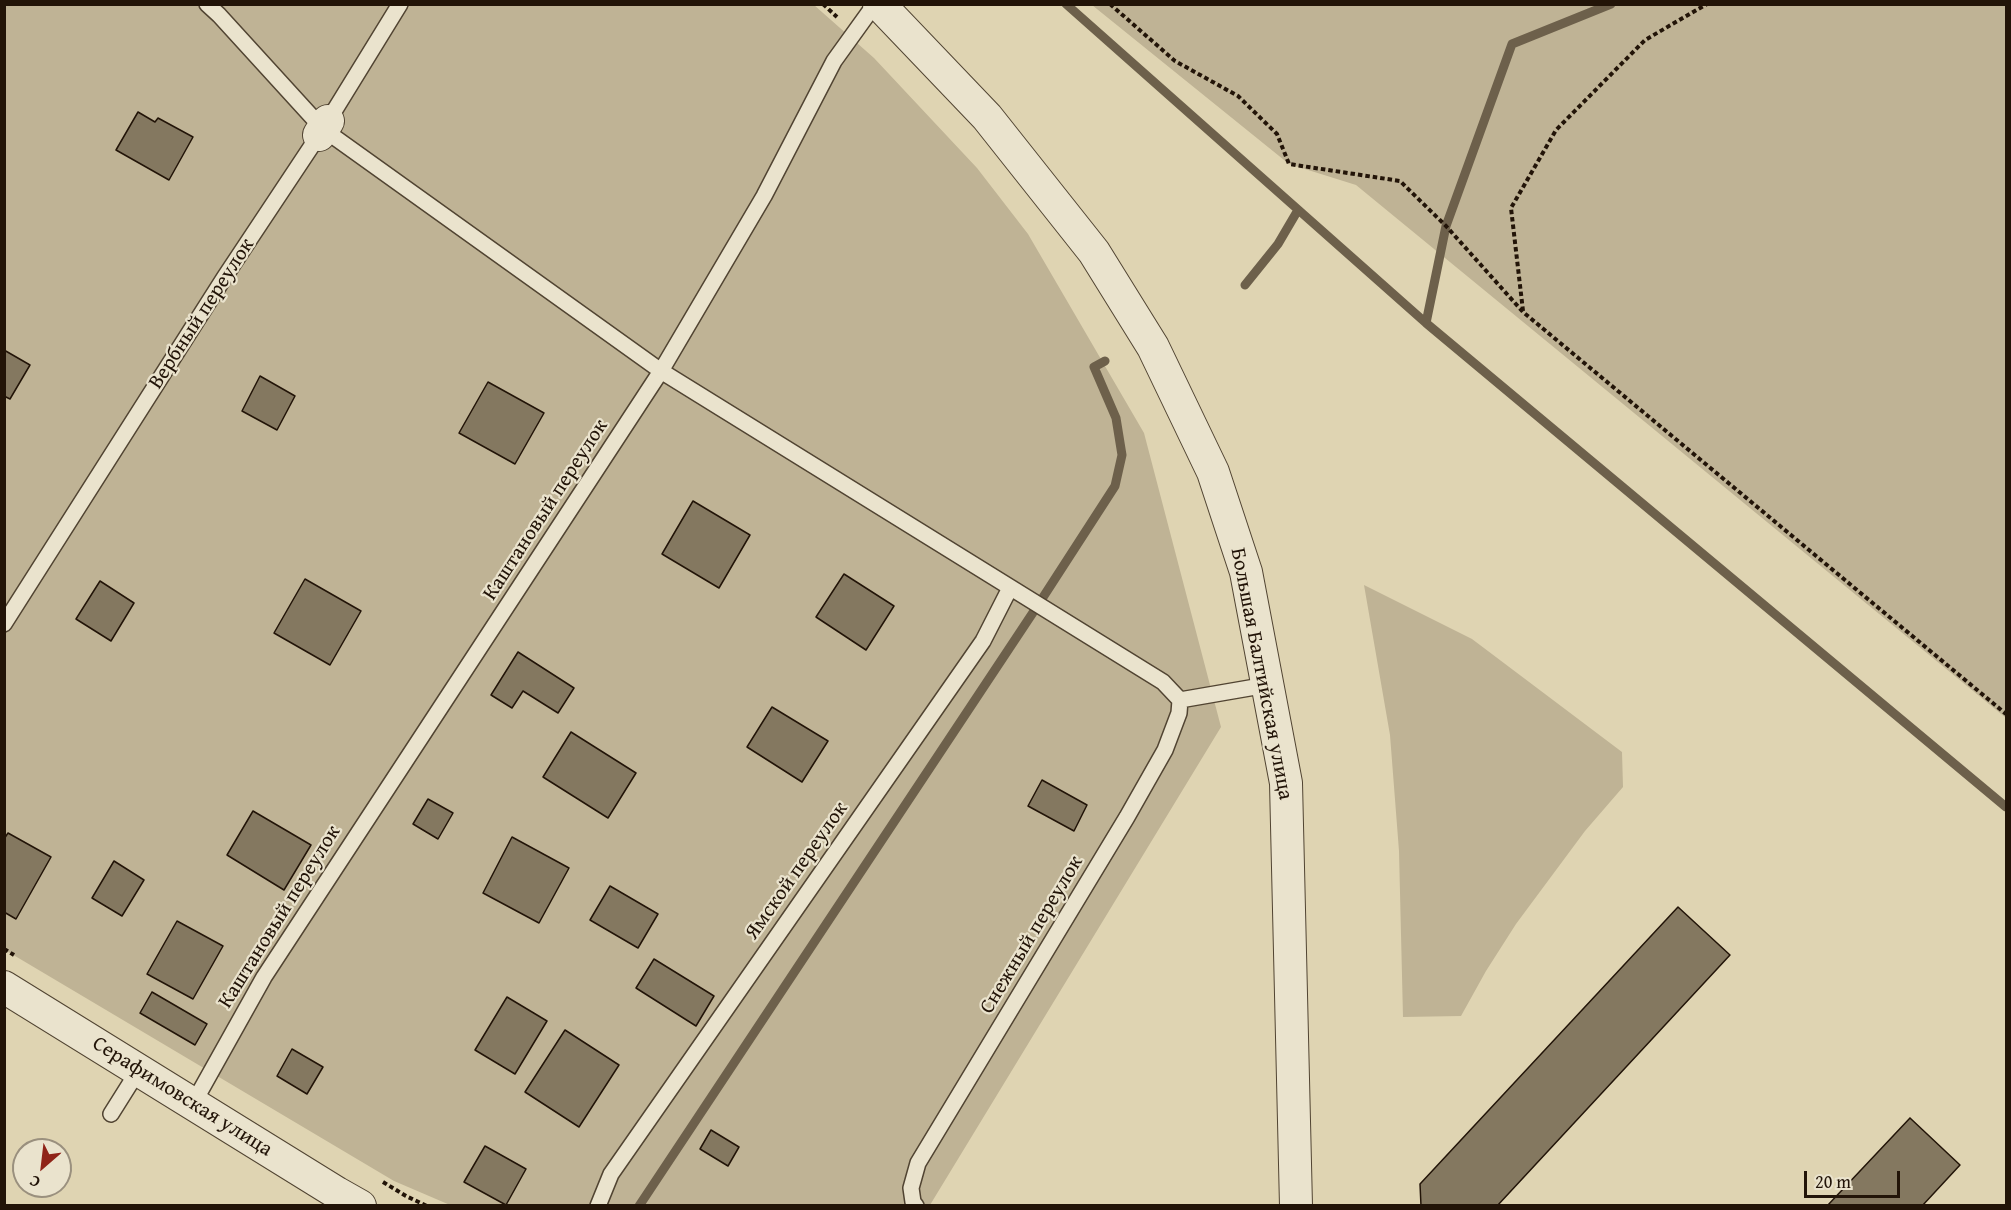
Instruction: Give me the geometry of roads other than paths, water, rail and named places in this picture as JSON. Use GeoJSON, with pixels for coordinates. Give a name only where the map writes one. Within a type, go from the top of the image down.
{"type":"FeatureCollection","features":[{"type":"Feature","properties":{"kind":"street","name":"Большая Балтийская улица"},"geometry":{"type":"LineString","coordinates":[[877,4],[987,117],[1094,252],[1153,347],[1213,472],[1246,572],[1286,783],[1296,1206]]}},
{"type":"Feature","properties":{"kind":"street","name":"Серафимовская улица"},"geometry":{"type":"LineString","coordinates":[[4,987],[360,1206]]}},
{"type":"Feature","properties":{"kind":"lane"},"geometry":{"type":"LineString","coordinates":[[207,4],[323,129],[661,371],[1163,682],[1180,700],[1267,685]]}},
{"type":"Feature","properties":{"kind":"lane","name":"Вербный переулок"},"geometry":{"type":"LineString","coordinates":[[4,624],[224,278],[323,129],[400,4]]}},
{"type":"Feature","properties":{"kind":"lane","name":"Каштановый переулок"},"geometry":{"type":"LineString","coordinates":[[193,1104],[264,977],[661,371],[764,196],[834,61],[877,4]]}},
{"type":"Feature","properties":{"kind":"lane","name":"Ямской переулок"},"geometry":{"type":"LineString","coordinates":[[598,1206],[611,1174],[983,641],[1010,588]]}},
{"type":"Feature","properties":{"kind":"lane","name":"Снежный переулок"},"geometry":{"type":"LineString","coordinates":[[916,1206],[913,1202],[911,1188],[918,1163],[1099,864],[1165,750],[1179,713],[1180,700]]}},
{"type":"Feature","properties":{"kind":"lane"},"geometry":{"type":"LineString","coordinates":[[111,1114],[138,1071]]}},
{"type":"Feature","properties":{"kind":"waterway"},"geometry":{"type":"LineString","coordinates":[[1066,4],[1426,323],[2006,807]]}},
{"type":"Feature","properties":{"kind":"waterway"},"geometry":{"type":"LineString","coordinates":[[1426,323],[1446,226],[1512,44],[1611,4]]}},
{"type":"Feature","properties":{"kind":"waterway"},"geometry":{"type":"LineString","coordinates":[[1245,285],[1278,244],[1298,210]]}},
{"type":"Feature","properties":{"kind":"waterway"},"geometry":{"type":"LineString","coordinates":[[639,1206],[1115,486],[1122,455],[1116,418],[1094,367],[1105,361]]}}]}
